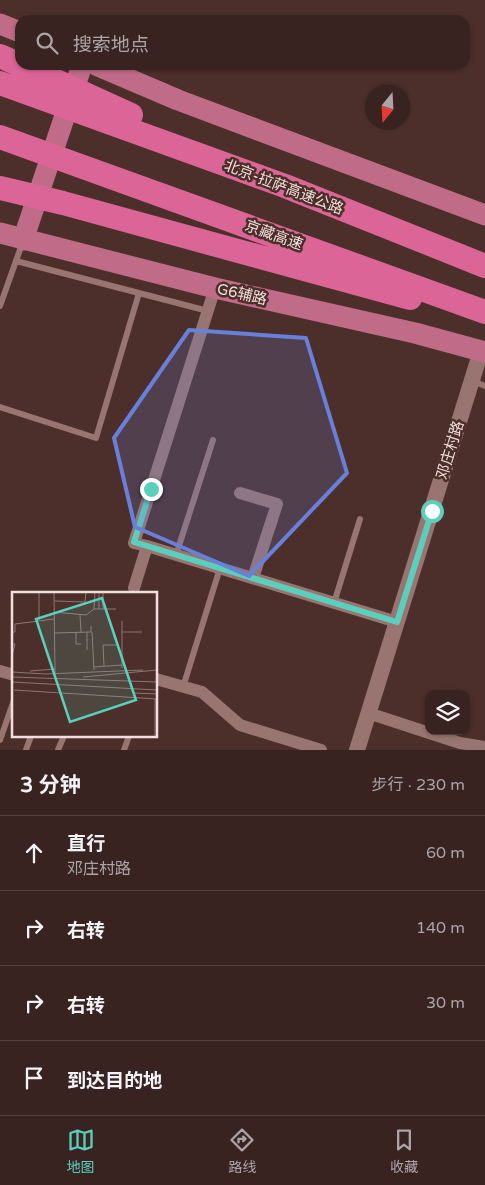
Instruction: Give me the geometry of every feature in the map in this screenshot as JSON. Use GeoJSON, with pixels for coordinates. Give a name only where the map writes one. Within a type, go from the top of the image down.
{"type":"FeatureCollection","features":[{"type":"Feature","properties":{"kind":"highway"},"geometry":{"type":"LineString","coordinates":[[0,56],[15,63]]}},
{"type":"Feature","properties":{"kind":"highway"},"geometry":{"type":"LineString","coordinates":[[27,70],[60,94]]}},
{"type":"Feature","properties":{"kind":"highway"},"geometry":{"type":"LineString","coordinates":[[0,83],[60,94]]}},
{"type":"Feature","properties":{"kind":"highway","name":"北京-拉萨高速公路"},"geometry":{"type":"LineString","coordinates":[[60,94],[485,266]]}},
{"type":"Feature","properties":{"kind":"highway","name":"京藏高速"},"geometry":{"type":"LineString","coordinates":[[0,137],[63,158],[485,312]]}},
{"type":"Feature","properties":{"kind":"highway"},"geometry":{"type":"LineString","coordinates":[[0,188],[63,203],[370,289],[485,316]]}},
{"type":"Feature","properties":{"kind":"main road"},"geometry":{"type":"LineString","coordinates":[[0,24],[15,30]]}},
{"type":"Feature","properties":{"kind":"main road"},"geometry":{"type":"LineString","coordinates":[[23,240],[80,70]]}},
{"type":"Feature","properties":{"kind":"main road"},"geometry":{"type":"LineString","coordinates":[[108,70],[178,100],[485,215]]}},
{"type":"Feature","properties":{"kind":"main road","name":"G6辅路"},"geometry":{"type":"LineString","coordinates":[[0,233],[215,288],[415,333],[483,352]]}},
{"type":"Feature","properties":{"kind":"street"},"geometry":{"type":"LineString","coordinates":[[215,288],[134,542],[397,622]]}},
{"type":"Feature","properties":{"kind":"street","name":"邓庄村路"},"geometry":{"type":"LineString","coordinates":[[357,750],[397,622],[478,383],[483,352]]}},
{"type":"Feature","properties":{"kind":"street"},"geometry":{"type":"LineString","coordinates":[[240,492],[277,504],[253,578]]}},
{"type":"Feature","properties":{"kind":"street"},"geometry":{"type":"LineString","coordinates":[[134,588],[147,546]]}},
{"type":"Feature","properties":{"kind":"street"},"geometry":{"type":"LineString","coordinates":[[158,680],[202,692],[240,725],[321,750]]}},
{"type":"Feature","properties":{"kind":"street"},"geometry":{"type":"LineString","coordinates":[[368,713],[469,747],[485,747]]}},
{"type":"Feature","properties":{"kind":"lane"},"geometry":{"type":"LineString","coordinates":[[0,306],[23,240]]}},
{"type":"Feature","properties":{"kind":"lane"},"geometry":{"type":"LineString","coordinates":[[16,261],[208,311]]}},
{"type":"Feature","properties":{"kind":"lane"},"geometry":{"type":"LineString","coordinates":[[0,407],[96,438],[139,293]]}},
{"type":"Feature","properties":{"kind":"lane"},"geometry":{"type":"LineString","coordinates":[[176,555],[212,440]]}},
{"type":"Feature","properties":{"kind":"lane"},"geometry":{"type":"LineString","coordinates":[[334,603],[360,519]]}},
{"type":"Feature","properties":{"kind":"lane"},"geometry":{"type":"LineString","coordinates":[[183,687],[220,568]]}},
{"type":"Feature","properties":{"kind":"lane"},"geometry":{"type":"LineString","coordinates":[[0,740],[12,706]]}},
{"type":"Feature","properties":{"kind":"lane"},"geometry":{"type":"LineString","coordinates":[[26,750],[30,738]]}},
{"type":"Feature","properties":{"kind":"lane"},"geometry":{"type":"LineString","coordinates":[[58,750],[63,738]]}},
{"type":"Feature","properties":{"kind":"lane"},"geometry":{"type":"LineString","coordinates":[[124,750],[128,738]]}},
{"type":"Feature","properties":{"kind":"highlighted area"},"geometry":{"type":"Polygon","coordinates":[[[189,330],[306,338],[347,473],[249,576],[135,527],[114,438],[189,330]]]}},
{"type":"Feature","properties":{"kind":"route"},"geometry":{"type":"LineString","coordinates":[[151,489],[134,542],[397,622],[432,511]]}}]}
